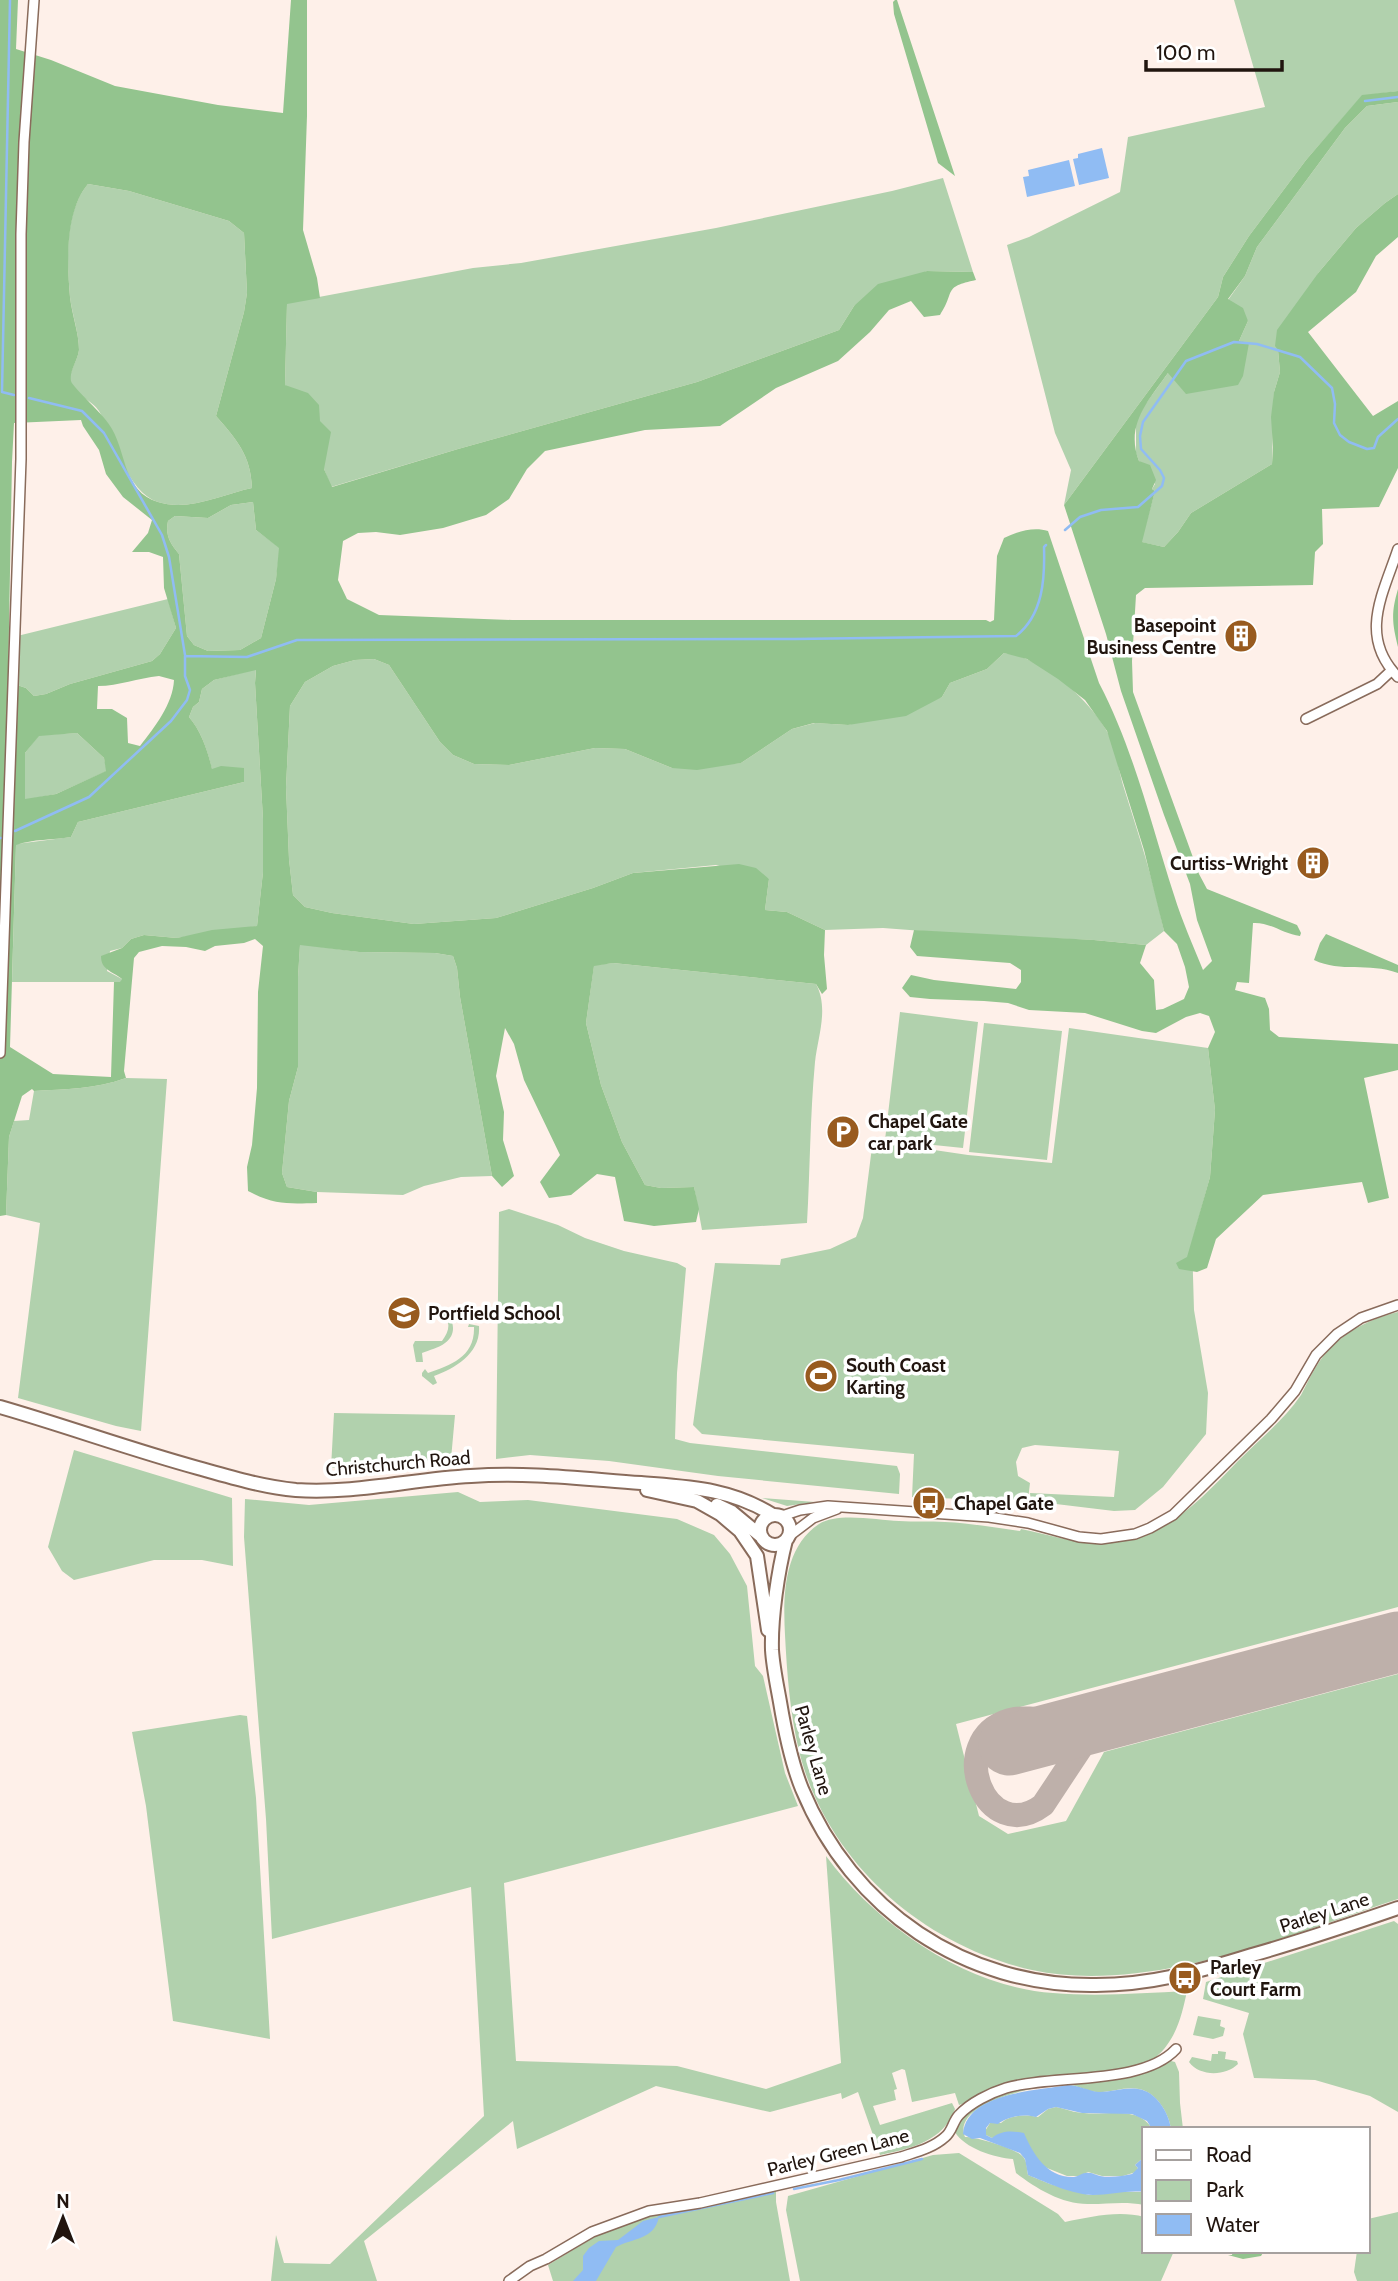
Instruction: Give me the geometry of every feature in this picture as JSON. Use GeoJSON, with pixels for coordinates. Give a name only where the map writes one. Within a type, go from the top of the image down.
{"type":"FeatureCollection","features":[{"type":"Feature","properties":{"kind":"main road","name":"Christchurch Road"},"geometry":{"type":"LineString","coordinates":[[0,1407],[264,1486],[297,1490],[347,1490],[469,1476],[547,1475],[705,1488],[778,1516]]}},
{"type":"Feature","properties":{"kind":"main road"},"geometry":{"type":"LineString","coordinates":[[623,1482],[644,1490],[697,1501],[720,1514],[740,1531],[757,1556],[760,1567],[772,1651]]}},
{"type":"Feature","properties":{"kind":"main road","name":"Christchurch Road"},"geometry":{"type":"LineString","coordinates":[[643,1483],[706,1498],[732,1513],[763,1538]]}},
{"type":"Feature","properties":{"kind":"main road"},"geometry":{"type":"LineString","coordinates":[[778,1516],[789,1524],[787,1538],[782,1543],[773,1544],[763,1538],[760,1528],[762,1523],[778,1516]]}},
{"type":"Feature","properties":{"kind":"main road","name":"Parley Lane"},"geometry":{"type":"LineString","coordinates":[[763,1538],[773,1624]]}},
{"type":"Feature","properties":{"kind":"main road","name":"Parley Lane"},"geometry":{"type":"LineString","coordinates":[[787,1538],[780,1569],[772,1651],[784,1727],[801,1787],[829,1842],[862,1885],[899,1920],[945,1949],[1003,1973],[1062,1984],[1130,1984],[1197,1972],[1398,1909]]}},
{"type":"Feature","properties":{"kind":"street"},"geometry":{"type":"LineString","coordinates":[[0,1054],[21,472],[21,234],[24,142],[34,0]]}},
{"type":"Feature","properties":{"kind":"street"},"geometry":{"type":"LineString","coordinates":[[1306,719],[1395,673],[1380,652],[1376,640],[1379,601],[1398,549]]}},
{"type":"Feature","properties":{"kind":"street"},"geometry":{"type":"LineString","coordinates":[[778,1516],[818,1506],[989,1517],[1028,1523],[1079,1537],[1101,1539],[1150,1528],[1173,1515],[1271,1419],[1325,1345],[1337,1334],[1361,1318],[1398,1305]]}},
{"type":"Feature","properties":{"kind":"street"},"geometry":{"type":"LineString","coordinates":[[787,1538],[813,1518],[842,1507]]}},
{"type":"Feature","properties":{"kind":"street","name":"Parley Green Lane"},"geometry":{"type":"LineString","coordinates":[[509,2281],[530,2266],[592,2232],[649,2211],[700,2203],[901,2157],[931,2146],[947,2136],[958,2115],[981,2099],[1005,2088],[1144,2068],[1171,2055],[1176,2049]]}},
{"type":"Feature","properties":{"kind":"green space"},"geometry":{"type":"Polygon","coordinates":[[[0,0],[18,0],[16,49],[115,86],[218,105],[283,113],[291,0],[307,0],[303,230],[320,298],[287,304],[285,385],[308,393],[319,405],[320,421],[331,432],[324,469],[332,487],[697,382],[839,330],[854,306],[878,284],[927,271],[973,272],[976,280],[954,288],[940,315],[924,317],[911,301],[889,310],[870,332],[838,361],[776,388],[720,426],[645,430],[545,451],[527,469],[509,499],[486,515],[443,528],[400,535],[358,533],[343,541],[338,580],[347,599],[379,615],[512,620],[990,622],[994,620],[997,556],[1004,538],[1031,529],[1048,531],[1099,683],[1132,761],[1177,905],[1203,970],[1212,961],[1197,920],[1190,884],[1121,691],[1106,634],[1064,505],[1218,297],[1223,277],[1249,236],[1306,160],[1362,95],[1398,91],[1398,102],[1367,106],[1345,128],[1257,247],[1245,276],[1228,299],[1243,308],[1248,321],[1239,341],[1249,343],[1243,376],[1238,385],[1186,394],[1168,373],[1146,404],[1137,425],[1135,448],[1139,461],[1150,465],[1156,480],[1142,542],[1164,547],[1191,513],[1272,464],[1271,417],[1280,372],[1278,350],[1275,346],[1277,330],[1319,272],[1356,228],[1398,194],[1398,237],[1376,256],[1356,292],[1308,332],[1373,416],[1398,401],[1398,468],[1379,507],[1322,509],[1323,544],[1315,552],[1313,585],[1145,588],[1136,595],[1132,661],[1133,692],[1199,874],[1207,889],[1297,925],[1301,933],[1300,936],[1294,935],[1265,924],[1253,923],[1249,983],[1237,982],[1235,990],[1265,998],[1269,1009],[1270,1030],[1279,1037],[1398,1044],[1398,1070],[1364,1078],[1389,1198],[1368,1203],[1362,1182],[1263,1195],[1216,1239],[1207,1268],[1197,1272],[1179,1269],[1176,1263],[1187,1257],[1210,1177],[1215,1110],[1208,1048],[1215,1032],[1209,1016],[1200,1013],[1186,1017],[1156,1033],[1085,1013],[1029,1010],[1008,1003],[910,997],[902,988],[911,975],[1016,989],[1021,982],[1021,970],[1010,963],[917,956],[910,947],[914,930],[1146,945],[1140,963],[1154,980],[1156,1010],[1184,999],[1189,987],[1177,944],[1164,931],[1144,850],[1107,731],[1085,700],[1027,659],[1004,653],[987,669],[950,683],[942,697],[906,716],[848,725],[814,723],[792,729],[741,763],[697,770],[672,768],[625,749],[595,748],[509,765],[474,764],[453,755],[440,742],[389,665],[374,659],[355,660],[333,666],[305,682],[290,706],[286,787],[289,859],[293,895],[305,907],[414,924],[496,918],[633,873],[739,864],[756,868],[769,879],[765,910],[787,912],[825,930],[827,989],[822,994],[816,984],[613,963],[594,966],[586,1023],[601,1085],[622,1142],[645,1185],[661,1188],[694,1187],[699,1209],[696,1222],[654,1226],[624,1221],[615,1177],[597,1174],[571,1195],[549,1198],[540,1182],[560,1155],[524,1080],[514,1044],[505,1028],[496,1076],[504,1112],[503,1140],[514,1176],[502,1187],[492,1176],[457,968],[453,956],[435,953],[359,952],[300,945],[298,1067],[289,1101],[282,1173],[287,1187],[317,1192],[317,1203],[282,1203],[248,1191],[247,1167],[252,1145],[257,1088],[258,992],[263,946],[255,939],[215,946],[205,951],[162,946],[139,952],[134,958],[124,1071],[126,1078],[80,1088],[32,1089],[22,1096],[9,1137],[6,1215],[0,1216],[0,0]],[[88,184],[80,195],[71,223],[68,253],[70,297],[79,350],[71,381],[109,423],[132,481],[147,497],[170,505],[194,504],[252,488],[245,457],[236,440],[216,416],[247,293],[244,233],[229,221],[129,191],[88,184]],[[81,420],[14,423],[8,682],[26,688],[34,696],[152,661],[160,654],[176,628],[164,588],[163,557],[149,552],[132,552],[148,533],[152,520],[123,497],[106,474],[99,450],[81,420]],[[253,502],[231,505],[208,518],[175,516],[168,521],[169,539],[179,554],[187,636],[194,645],[208,651],[240,650],[261,638],[276,579],[279,548],[256,530],[253,502]],[[256,670],[214,680],[202,689],[199,702],[193,707],[189,717],[204,742],[212,769],[221,766],[244,768],[244,782],[78,822],[71,837],[16,845],[10,1047],[53,1074],[111,1077],[114,982],[120,982],[122,979],[105,967],[101,956],[122,948],[131,939],[144,935],[177,938],[212,930],[257,926],[263,872],[263,819],[256,670]],[[159,676],[98,686],[97,709],[112,709],[127,718],[128,743],[140,746],[162,715],[174,680],[159,676]],[[77,733],[39,736],[25,753],[25,799],[56,794],[106,771],[104,758],[77,733]]]}},
{"type":"Feature","properties":{"kind":"green space"},"geometry":{"type":"Polygon","coordinates":[[[895,0],[955,176],[938,163],[894,14],[895,0]]]}},
{"type":"Feature","properties":{"kind":"green space"},"geometry":{"type":"Polygon","coordinates":[[[1234,0],[1398,0],[1398,91],[1362,96],[1306,160],[1249,236],[1223,277],[1218,297],[1064,505],[1071,470],[1055,433],[1007,245],[1120,192],[1128,137],[1265,107],[1234,0]]]}},
{"type":"Feature","properties":{"kind":"green space"},"geometry":{"type":"Polygon","coordinates":[[[1398,102],[1398,194],[1356,228],[1319,272],[1278,350],[1280,372],[1274,392],[1272,464],[1191,513],[1164,547],[1141,542],[1155,491],[1152,489],[1155,484],[1136,453],[1136,422],[1144,406],[1168,373],[1249,344],[1239,341],[1248,321],[1228,300],[1245,276],[1257,247],[1345,128],[1367,106],[1398,102]]]}},
{"type":"Feature","properties":{"kind":"green space"},"geometry":{"type":"Polygon","coordinates":[[[943,178],[973,272],[927,271],[854,306],[839,330],[697,382],[331,487],[324,469],[320,421],[285,385],[287,303],[473,268],[521,263],[716,228],[943,178]]]}},
{"type":"Feature","properties":{"kind":"green space"},"geometry":{"type":"Polygon","coordinates":[[[88,184],[129,191],[229,221],[244,233],[247,293],[216,416],[236,440],[245,457],[252,488],[182,505],[158,502],[147,496],[130,476],[99,411],[72,385],[70,377],[79,350],[70,297],[69,238],[75,209],[88,184]]]}},
{"type":"Feature","properties":{"kind":"green space"},"geometry":{"type":"Polygon","coordinates":[[[253,502],[256,530],[280,548],[276,579],[261,638],[240,650],[208,651],[194,645],[187,636],[179,554],[169,539],[168,521],[175,516],[208,518],[231,505],[253,502]]]}},
{"type":"Feature","properties":{"kind":"green space"},"geometry":{"type":"Polygon","coordinates":[[[1398,589],[1398,647],[1393,618],[1398,589]]]}},
{"type":"Feature","properties":{"kind":"green space"},"geometry":{"type":"Polygon","coordinates":[[[168,599],[176,628],[160,654],[152,661],[34,696],[26,688],[8,682],[9,638],[168,599]]]}},
{"type":"Feature","properties":{"kind":"green space"},"geometry":{"type":"Polygon","coordinates":[[[1004,653],[1033,662],[1062,680],[1087,704],[1108,734],[1151,875],[1164,931],[1146,945],[883,928],[825,930],[787,912],[765,910],[769,879],[716,865],[633,873],[496,918],[414,924],[305,907],[293,895],[286,787],[290,706],[305,682],[333,666],[355,660],[374,659],[389,665],[440,742],[453,755],[474,764],[509,765],[595,748],[625,749],[672,768],[741,763],[792,729],[815,723],[848,725],[942,697],[950,683],[987,669],[1004,653]]]}},
{"type":"Feature","properties":{"kind":"green space"},"geometry":{"type":"Polygon","coordinates":[[[256,669],[263,819],[263,872],[257,926],[177,938],[144,935],[131,939],[122,948],[110,951],[107,971],[122,979],[121,982],[12,982],[16,844],[71,837],[78,822],[244,782],[212,770],[204,742],[189,717],[193,707],[199,702],[202,689],[214,680],[256,669]]]}},
{"type":"Feature","properties":{"kind":"green space"},"geometry":{"type":"Polygon","coordinates":[[[77,733],[104,758],[107,771],[56,794],[25,800],[25,753],[39,735],[77,733]]]}},
{"type":"Feature","properties":{"kind":"green space"},"geometry":{"type":"Polygon","coordinates":[[[1326,934],[1398,965],[1398,973],[1376,968],[1334,966],[1314,960],[1326,934]]]}},
{"type":"Feature","properties":{"kind":"green space"},"geometry":{"type":"Polygon","coordinates":[[[300,944],[359,952],[435,953],[453,956],[492,1176],[461,1177],[424,1186],[403,1195],[317,1192],[287,1187],[282,1173],[289,1101],[298,1067],[300,944]]]}},
{"type":"Feature","properties":{"kind":"green space"},"geometry":{"type":"Polygon","coordinates":[[[613,963],[816,984],[822,1012],[813,1082],[807,1223],[702,1230],[694,1187],[661,1188],[645,1185],[622,1142],[601,1085],[586,1023],[594,965],[613,963]]]}},
{"type":"Feature","properties":{"kind":"green space"},"geometry":{"type":"Polygon","coordinates":[[[900,1012],[978,1022],[963,1148],[885,1140],[900,1012]]]}},
{"type":"Feature","properties":{"kind":"green space"},"geometry":{"type":"Polygon","coordinates":[[[984,1023],[1062,1031],[1047,1160],[969,1152],[984,1023]]]}},
{"type":"Feature","properties":{"kind":"green space"},"geometry":{"type":"Polygon","coordinates":[[[1069,1028],[1208,1048],[1215,1110],[1210,1177],[1192,1242],[1194,1310],[1208,1393],[1206,1434],[1163,1487],[1135,1510],[1114,1511],[1031,1501],[1030,1493],[1114,1497],[1119,1451],[1035,1445],[1022,1448],[1016,1462],[1018,1476],[1030,1483],[1027,1508],[988,1500],[912,1497],[914,1454],[702,1434],[693,1425],[715,1263],[780,1265],[781,1259],[830,1249],[856,1237],[863,1218],[872,1147],[880,1142],[968,1155],[1052,1163],[1069,1028]]]}},
{"type":"Feature","properties":{"kind":"green space"},"geometry":{"type":"Polygon","coordinates":[[[126,1078],[167,1079],[141,1431],[18,1398],[40,1223],[6,1215],[9,1137],[14,1121],[29,1120],[34,1091],[92,1086],[126,1078]]]}},
{"type":"Feature","properties":{"kind":"green space"},"geometry":{"type":"Polygon","coordinates":[[[509,1209],[624,1251],[677,1263],[686,1268],[677,1373],[675,1439],[690,1443],[897,1466],[900,1474],[899,1494],[718,1476],[609,1461],[530,1455],[496,1459],[499,1212],[509,1209]]]}},
{"type":"Feature","properties":{"kind":"green space"},"geometry":{"type":"Polygon","coordinates":[[[440,1308],[453,1324],[452,1334],[443,1345],[422,1353],[423,1362],[416,1362],[413,1345],[415,1341],[442,1341],[447,1333],[448,1322],[439,1312],[440,1308]]]}},
{"type":"Feature","properties":{"kind":"green space"},"geometry":{"type":"Polygon","coordinates":[[[1398,1312],[1398,1607],[956,1724],[979,1816],[1008,1834],[1066,1821],[1104,1752],[1398,1674],[1398,1899],[1218,1957],[1123,1975],[1077,1976],[1032,1970],[992,1958],[953,1941],[917,1919],[885,1893],[856,1862],[832,1829],[813,1791],[799,1751],[788,1679],[784,1605],[792,1560],[807,1534],[827,1520],[869,1518],[1021,1529],[1090,1543],[1122,1541],[1142,1536],[1161,1528],[1193,1505],[1271,1430],[1301,1395],[1323,1356],[1341,1339],[1362,1325],[1398,1312]]]}},
{"type":"Feature","properties":{"kind":"green space"},"geometry":{"type":"Polygon","coordinates":[[[469,1324],[479,1326],[476,1344],[466,1358],[451,1369],[434,1376],[437,1383],[433,1385],[422,1373],[425,1369],[428,1373],[445,1367],[466,1353],[473,1337],[474,1327],[468,1327],[469,1324]]]}},
{"type":"Feature","properties":{"kind":"green space"},"geometry":{"type":"Polygon","coordinates":[[[334,1413],[455,1415],[451,1459],[331,1468],[334,1413]]]}},
{"type":"Feature","properties":{"kind":"green space"},"geometry":{"type":"Polygon","coordinates":[[[74,1450],[232,1498],[233,1566],[202,1560],[154,1560],[74,1580],[62,1571],[48,1547],[74,1450]]]}},
{"type":"Feature","properties":{"kind":"green space"},"geometry":{"type":"Polygon","coordinates":[[[458,1492],[480,1502],[528,1500],[677,1519],[714,1535],[730,1554],[747,1586],[755,1666],[763,1676],[785,1773],[798,1806],[504,1883],[516,2061],[677,2066],[766,2089],[841,2063],[826,1856],[871,1906],[897,1928],[956,1965],[988,1979],[1053,1993],[1187,1991],[1177,2027],[1169,2043],[1156,2057],[1138,2066],[1068,2077],[959,2105],[955,2093],[912,2102],[905,2070],[902,2069],[892,2073],[897,2089],[894,2090],[896,2100],[873,2106],[880,2125],[952,2103],[955,2109],[943,2129],[925,2142],[880,2155],[858,2092],[842,2099],[841,2093],[770,2112],[656,2086],[517,2149],[513,2121],[364,2241],[377,2281],[271,2281],[276,2235],[284,2263],[330,2264],[484,2116],[471,1887],[272,1939],[266,1819],[244,1537],[245,1499],[309,1505],[458,1492]]]}},
{"type":"Feature","properties":{"kind":"green space"},"geometry":{"type":"Polygon","coordinates":[[[762,1498],[815,1502],[787,1506],[762,1498]]]}},
{"type":"Feature","properties":{"kind":"green space"},"geometry":{"type":"Polygon","coordinates":[[[247,1716],[256,1798],[270,2039],[173,2021],[146,1806],[132,1732],[247,1716]]]}},
{"type":"Feature","properties":{"kind":"green space"},"geometry":{"type":"Polygon","coordinates":[[[1394,1921],[1398,1924],[1398,2112],[1370,2096],[1315,2080],[1254,2078],[1243,2034],[1249,2013],[1203,1999],[1206,1982],[1394,1921]]]}},
{"type":"Feature","properties":{"kind":"green space"},"geometry":{"type":"Polygon","coordinates":[[[1198,2016],[1221,2020],[1220,2026],[1225,2028],[1223,2036],[1213,2039],[1193,2035],[1198,2016]]]}},
{"type":"Feature","properties":{"kind":"green space"},"geometry":{"type":"Polygon","coordinates":[[[1218,2051],[1226,2052],[1225,2059],[1237,2061],[1238,2064],[1227,2071],[1213,2073],[1200,2070],[1189,2062],[1192,2057],[1211,2061],[1212,2054],[1218,2054],[1218,2051]]]}},
{"type":"Feature","properties":{"kind":"green space"},"geometry":{"type":"Polygon","coordinates":[[[1167,2060],[1175,2062],[1179,2072],[1183,2127],[1171,2127],[1161,2104],[1145,2091],[1128,2088],[1096,2092],[1070,2085],[1042,2087],[1003,2097],[972,2113],[964,2124],[965,2137],[997,2144],[1021,2155],[1026,2162],[1028,2175],[1089,2195],[1142,2192],[1142,2205],[1080,2204],[1060,2199],[1016,2173],[1013,2159],[981,2151],[965,2143],[955,2132],[965,2114],[981,2101],[1002,2093],[1051,2085],[1098,2082],[1167,2060]]]}},
{"type":"Feature","properties":{"kind":"green space"},"geometry":{"type":"Polygon","coordinates":[[[1056,2107],[1081,2113],[1131,2114],[1146,2122],[1150,2127],[1142,2127],[1142,2159],[1135,2165],[1138,2168],[1136,2172],[1123,2176],[1102,2176],[1088,2172],[1080,2176],[1067,2176],[1047,2168],[995,2137],[986,2135],[985,2131],[990,2123],[1001,2123],[1018,2116],[1038,2117],[1048,2109],[1056,2107]]]}},
{"type":"Feature","properties":{"kind":"green space"},"geometry":{"type":"Polygon","coordinates":[[[959,2153],[1058,2214],[1065,2222],[1115,2214],[1142,2217],[1142,2253],[1173,2253],[1161,2281],[800,2281],[786,2210],[788,2196],[933,2155],[959,2153]]]}},
{"type":"Feature","properties":{"kind":"green space"},"geometry":{"type":"Polygon","coordinates":[[[776,2189],[790,2281],[553,2281],[548,2265],[596,2236],[652,2215],[776,2189]]]}},
{"type":"Feature","properties":{"kind":"green space"},"geometry":{"type":"Polygon","coordinates":[[[1398,2212],[1398,2281],[1357,2281],[1354,2272],[1357,2253],[1370,2253],[1370,2219],[1398,2212]]]}},
{"type":"Feature","properties":{"kind":"green space"},"geometry":{"type":"Polygon","coordinates":[[[1263,2253],[1261,2256],[1243,2259],[1228,2255],[1263,2253]]]}},
{"type":"Feature","properties":{"kind":"water"},"geometry":{"type":"Polygon","coordinates":[[[1102,148],[1109,178],[1079,185],[1073,159],[1078,158],[1078,154],[1102,148]]]}},
{"type":"Feature","properties":{"kind":"water"},"geometry":{"type":"Polygon","coordinates":[[[1069,160],[1075,186],[1027,197],[1023,177],[1029,176],[1028,170],[1069,160]]]}},
{"type":"Feature","properties":{"kind":"water"},"geometry":{"type":"Polygon","coordinates":[[[1067,2085],[1099,2092],[1138,2089],[1156,2098],[1168,2116],[1171,2127],[1151,2127],[1147,2121],[1132,2114],[1082,2113],[1056,2107],[1036,2117],[1011,2118],[998,2124],[990,2123],[986,2128],[986,2135],[992,2138],[1007,2132],[1024,2133],[1042,2163],[1056,2174],[1064,2176],[1074,2177],[1087,2173],[1108,2177],[1132,2174],[1138,2168],[1135,2165],[1142,2159],[1142,2192],[1093,2195],[1069,2191],[1028,2175],[1025,2159],[1020,2153],[963,2134],[967,2120],[976,2109],[1005,2096],[1067,2085]]]}},
{"type":"Feature","properties":{"kind":"water"},"geometry":{"type":"Polygon","coordinates":[[[659,2217],[648,2234],[616,2247],[596,2281],[573,2281],[583,2270],[583,2256],[589,2248],[599,2241],[618,2240],[643,2221],[659,2217]]]}},
{"type":"Feature","properties":{"kind":"waterway"},"geometry":{"type":"LineString","coordinates":[[10,0],[2,392],[14,395]]}},
{"type":"Feature","properties":{"kind":"waterway"},"geometry":{"type":"LineString","coordinates":[[1365,101],[1398,97]]}},
{"type":"Feature","properties":{"kind":"waterway"},"geometry":{"type":"LineString","coordinates":[[1065,530],[1080,517],[1101,510],[1138,507],[1162,486],[1164,478],[1160,470],[1141,449],[1143,422],[1186,361],[1234,342],[1257,344],[1300,357],[1332,388],[1334,423],[1340,435],[1349,442],[1367,449],[1374,448],[1378,437],[1398,419]]}},
{"type":"Feature","properties":{"kind":"waterway"},"geometry":{"type":"LineString","coordinates":[[29,398],[82,411],[104,433],[162,535],[169,557],[185,655]]}},
{"type":"Feature","properties":{"kind":"waterway"},"geometry":{"type":"LineString","coordinates":[[15,831],[89,797],[171,721],[187,700],[190,690],[185,676],[185,656],[247,657],[297,640],[1016,636],[1032,618],[1037,607],[1043,584],[1046,545]]}},
{"type":"Feature","properties":{"kind":"waterway"},"geometry":{"type":"LineString","coordinates":[[794,2189],[922,2159]]}},
{"type":"Feature","properties":{"kind":"waterway"},"geometry":{"type":"LineString","coordinates":[[659,2217],[773,2193]]}},
{"type":"Feature","properties":{"kind":"taxiway"},"geometry":{"type":"LineString","coordinates":[[1096,1723],[1069,1724],[1017,1719],[990,1731],[979,1748],[976,1767],[980,1786],[990,1802],[1004,1813],[1022,1815],[1043,1805],[1092,1731],[1108,1720]]}},
{"type":"Feature","properties":{"kind":"runway"},"geometry":{"type":"LineString","coordinates":[[1009,1745],[1398,1642]]}},
{"type":"Feature","properties":{"kind":"place","name":"Basepoint Business Centre"},"geometry":{"type":"Point","coordinates":[1241,636]}},
{"type":"Feature","properties":{"kind":"place","name":"Curtiss-Wright"},"geometry":{"type":"Point","coordinates":[1313,863]}},
{"type":"Feature","properties":{"kind":"place","name":"Chapel Gate car park"},"geometry":{"type":"Point","coordinates":[843,1132]}},
{"type":"Feature","properties":{"kind":"place","name":"Portfield School"},"geometry":{"type":"Point","coordinates":[404,1313]}},
{"type":"Feature","properties":{"kind":"place","name":"South Coast Karting"},"geometry":{"type":"Point","coordinates":[821,1376]}},
{"type":"Feature","properties":{"kind":"place","name":"Chapel Gate"},"geometry":{"type":"Point","coordinates":[929,1503]}},
{"type":"Feature","properties":{"kind":"place","name":"Parley Court Farm"},"geometry":{"type":"Point","coordinates":[1185,1978]}}]}
